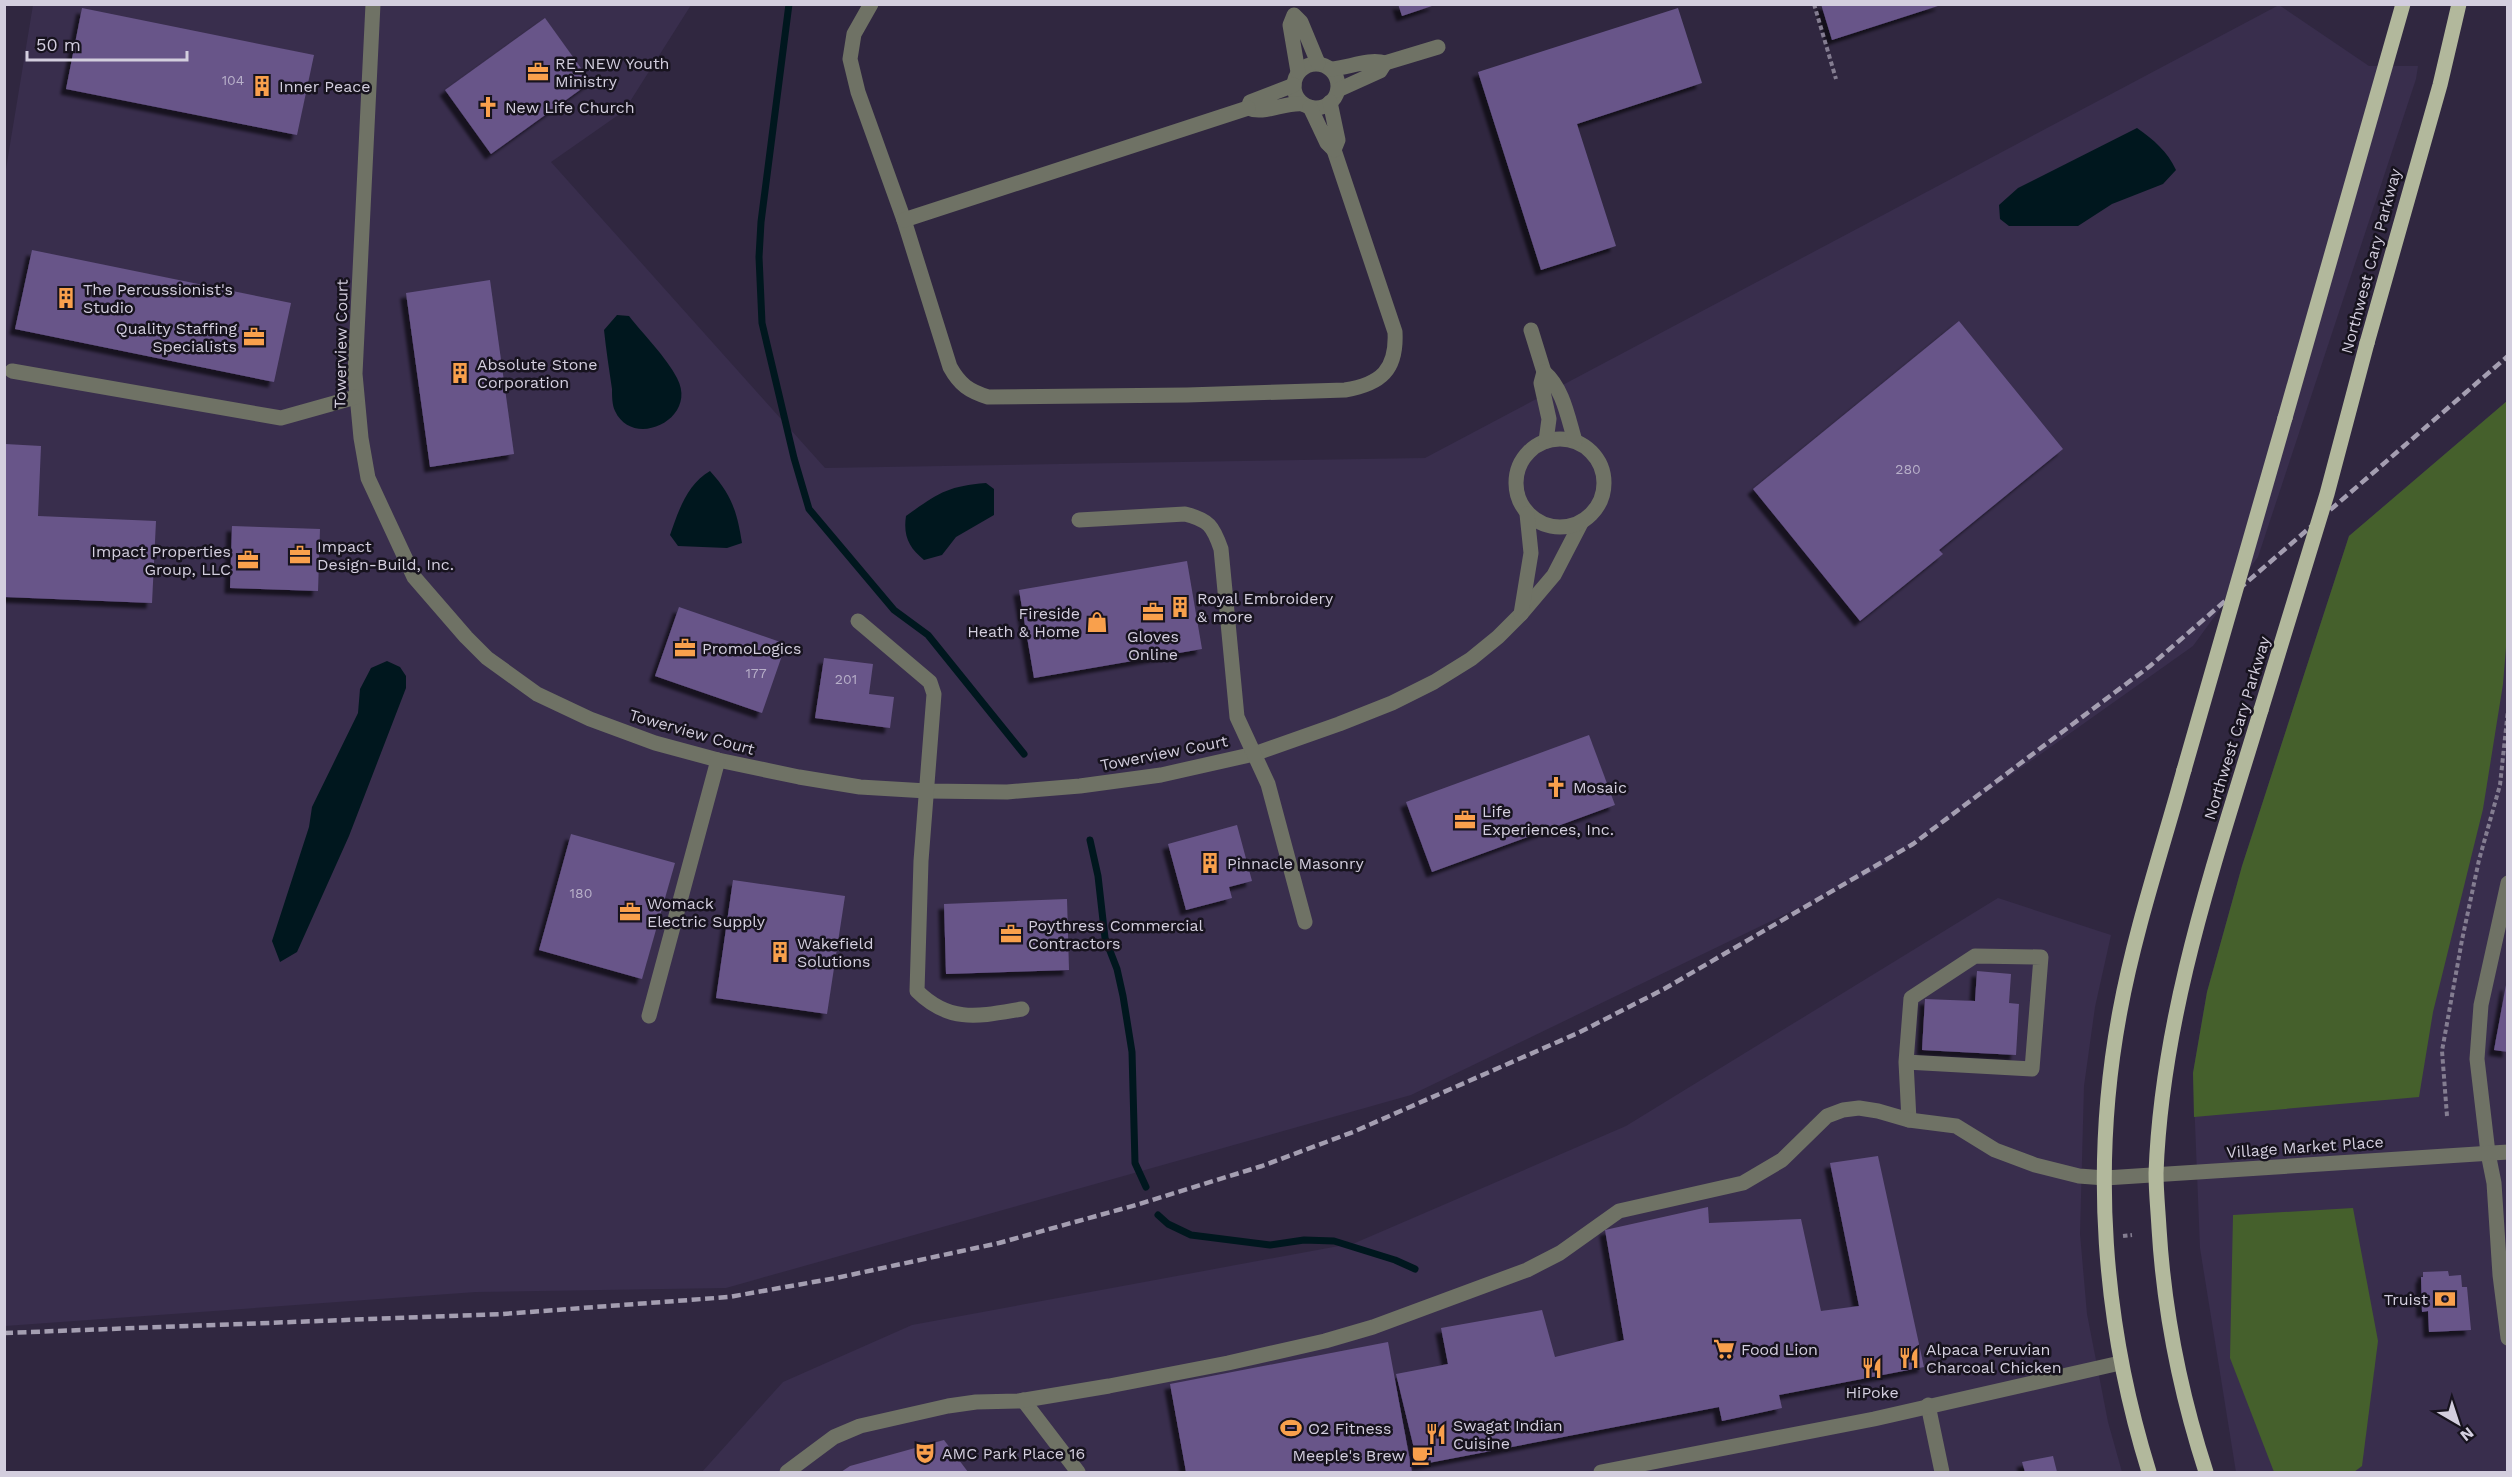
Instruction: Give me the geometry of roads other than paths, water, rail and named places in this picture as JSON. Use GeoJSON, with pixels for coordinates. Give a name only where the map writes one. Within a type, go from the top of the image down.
{"type":"FeatureCollection","features":[{"type":"Feature","properties":{"kind":"main road"},"geometry":{"type":"LineString","coordinates":[[2149,1473],[2130,1408],[2120,1363],[2108,1262],[2104,1133],[2120,1010],[2136,941],[2184,770],[2403,4]]}},
{"type":"Feature","properties":{"kind":"main road","name":"Northwest Cary Parkway"},"geometry":{"type":"LineString","coordinates":[[2205,1473],[2187,1411],[2171,1340],[2160,1243],[2156,1175],[2164,1090],[2177,1005],[2205,898],[2327,494],[2440,85],[2459,4]]}},
{"type":"Feature","properties":{"kind":"street","name":"Towerview Court"},"geometry":{"type":"LineString","coordinates":[[373,4],[359,282],[356,397],[368,478],[414,577],[487,658],[537,694],[590,719],[655,743],[718,760],[850,785],[927,791],[1007,792],[1080,786],[1161,775],[1254,754],[1392,703],[1434,682],[1471,659],[1521,614],[1554,575],[1581,523]]}},
{"type":"Feature","properties":{"kind":"street"},"geometry":{"type":"LineString","coordinates":[[871,4],[854,34],[850,59],[858,92],[904,220],[950,367],[958,382],[970,391],[988,397],[1010,398],[1345,390],[1364,387],[1380,378],[1392,363],[1396,348],[1395,332],[1334,150],[1327,143],[1306,106],[1294,93],[1296,79],[1290,25],[1292,10]]}},
{"type":"Feature","properties":{"kind":"street"},"geometry":{"type":"LineString","coordinates":[[1292,10],[1301,22],[1324,66],[1338,82],[1334,96],[1338,140],[1334,150]]}},
{"type":"Feature","properties":{"kind":"street"},"geometry":{"type":"LineString","coordinates":[[1248,108],[1250,102],[1296,79],[1310,64],[1324,66],[1378,61],[1385,63],[1438,47]]}},
{"type":"Feature","properties":{"kind":"street"},"geometry":{"type":"LineString","coordinates":[[904,220],[1248,108],[1255,111],[1290,103],[1324,106],[1334,96],[1380,71],[1385,63]]}},
{"type":"Feature","properties":{"kind":"street"},"geometry":{"type":"LineString","coordinates":[[1531,330],[1544,372],[1552,379],[1575,441]]}},
{"type":"Feature","properties":{"kind":"street"},"geometry":{"type":"LineString","coordinates":[[12,371],[281,418],[356,397]]}},
{"type":"Feature","properties":{"kind":"street"},"geometry":{"type":"LineString","coordinates":[[1544,372],[1541,383],[1549,419],[1546,441]]}},
{"type":"Feature","properties":{"kind":"street"},"geometry":{"type":"LineString","coordinates":[[1561,439],[1575,441],[1588,448],[1598,459],[1604,480],[1601,502],[1581,523],[1567,528],[1538,523],[1519,501],[1515,487],[1522,459],[1533,448],[1546,441],[1561,439]]}},
{"type":"Feature","properties":{"kind":"street"},"geometry":{"type":"LineString","coordinates":[[1521,614],[1531,553],[1527,513]]}},
{"type":"Feature","properties":{"kind":"street"},"geometry":{"type":"LineString","coordinates":[[1079,520],[1185,514],[1202,518],[1214,530],[1221,549],[1237,717],[1268,784],[1305,922]]}},
{"type":"Feature","properties":{"kind":"street"},"geometry":{"type":"LineString","coordinates":[[858,621],[930,682],[934,694],[921,861],[917,991],[943,1011],[972,1017],[1022,1009]]}},
{"type":"Feature","properties":{"kind":"street"},"geometry":{"type":"LineString","coordinates":[[649,1016],[718,760]]}},
{"type":"Feature","properties":{"kind":"street"},"geometry":{"type":"LineString","coordinates":[[2508,883],[2481,1005],[2478,1059],[2488,1153],[2497,1205],[2500,1275],[2508,1338]]}},
{"type":"Feature","properties":{"kind":"street"},"geometry":{"type":"LineString","coordinates":[[1906,1062],[2032,1070],[2041,957],[1975,956],[1911,998],[1906,1062],[1910,1120]]}},
{"type":"Feature","properties":{"kind":"street","name":"Village Market Place"},"geometry":{"type":"LineString","coordinates":[[787,1473],[834,1437],[860,1426],[948,1406],[1023,1400],[1228,1363],[1325,1341],[1373,1327],[1527,1270],[1560,1253],[1619,1211],[1743,1183],[1782,1160],[1827,1116],[1843,1110],[1859,1108],[1910,1120],[1956,1126],[1995,1150],[2036,1165],[2068,1174],[2105,1178],[2508,1152]]}},
{"type":"Feature","properties":{"kind":"street"},"geometry":{"type":"LineString","coordinates":[[1601,1473],[1874,1419],[2120,1363]]}},
{"type":"Feature","properties":{"kind":"street"},"geometry":{"type":"LineString","coordinates":[[1023,1400],[1078,1473]]}},
{"type":"Feature","properties":{"kind":"street"},"geometry":{"type":"LineString","coordinates":[[1928,1405],[1942,1473]]}},
{"type":"Feature","properties":{"kind":"water"},"geometry":{"type":"Polygon","coordinates":[[[2137,128],[2160,146],[2176,170],[2163,184],[2112,204],[2078,226],[2009,226],[2000,219],[1999,205],[2018,188],[2137,128]]]}},
{"type":"Feature","properties":{"kind":"water"},"geometry":{"type":"Polygon","coordinates":[[[617,315],[629,316],[661,354],[677,378],[681,393],[679,406],[672,417],[648,429],[635,428],[624,422],[614,409],[604,330],[617,315]]]}},
{"type":"Feature","properties":{"kind":"water"},"geometry":{"type":"Polygon","coordinates":[[[710,471],[724,488],[732,504],[742,543],[727,548],[678,546],[670,535],[680,508],[695,483],[710,471]]]}},
{"type":"Feature","properties":{"kind":"water"},"geometry":{"type":"Polygon","coordinates":[[[986,483],[994,489],[994,515],[956,537],[942,555],[924,560],[914,551],[906,536],[906,516],[943,492],[961,486],[986,483]]]}},
{"type":"Feature","properties":{"kind":"water"},"geometry":{"type":"Polygon","coordinates":[[[387,661],[400,667],[406,676],[406,688],[349,836],[297,952],[280,962],[272,941],[309,827],[312,807],[358,713],[360,689],[371,668],[387,661]]]}},
{"type":"Feature","properties":{"kind":"waterway"},"geometry":{"type":"LineString","coordinates":[[789,4],[761,222],[759,257],[762,323],[794,458],[809,509],[894,610],[928,635],[1024,754]]}},
{"type":"Feature","properties":{"kind":"waterway"},"geometry":{"type":"LineString","coordinates":[[1090,840],[1098,876],[1105,938],[1117,969],[1123,996],[1132,1052],[1135,1163],[1146,1187]]}},
{"type":"Feature","properties":{"kind":"waterway"},"geometry":{"type":"LineString","coordinates":[[1158,1215],[1168,1224],[1191,1235],[1270,1245],[1304,1240],[1334,1241],[1395,1260],[1415,1269]]}},
{"type":"Feature","properties":{"kind":"railway"},"geometry":{"type":"LineString","coordinates":[[4,1333],[502,1314],[729,1297],[836,1278],[999,1243],[1136,1205],[1262,1166],[1353,1132],[1578,1033],[1664,989],[1913,844],[2150,666],[2508,356]]}},
{"type":"Feature","properties":{"kind":"place","name":"RE_NEW Youth Ministry"},"geometry":{"type":"Point","coordinates":[538,72]}},
{"type":"Feature","properties":{"kind":"place","name":"Inner Peace"},"geometry":{"type":"Point","coordinates":[262,86]}},
{"type":"Feature","properties":{"kind":"place","name":"New Life Church"},"geometry":{"type":"Point","coordinates":[488,107]}},
{"type":"Feature","properties":{"kind":"place","name":"The Percussionist's Studio"},"geometry":{"type":"Point","coordinates":[66,298]}},
{"type":"Feature","properties":{"kind":"place","name":"Quality Staffing Specialists"},"geometry":{"type":"Point","coordinates":[254,337]}},
{"type":"Feature","properties":{"kind":"place","name":"Absolute Stone Corporation"},"geometry":{"type":"Point","coordinates":[460,373]}},
{"type":"Feature","properties":{"kind":"place","name":"Impact Design-Build, Inc."},"geometry":{"type":"Point","coordinates":[300,555]}},
{"type":"Feature","properties":{"kind":"place","name":"Impact Properties Group, LLC"},"geometry":{"type":"Point","coordinates":[248,560]}},
{"type":"Feature","properties":{"kind":"place","name":"Royal Embroidery & more"},"geometry":{"type":"Point","coordinates":[1180,607]}},
{"type":"Feature","properties":{"kind":"place","name":"Gloves Online"},"geometry":{"type":"Point","coordinates":[1153,612]}},
{"type":"Feature","properties":{"kind":"place","name":"Fireside Heath & Home"},"geometry":{"type":"Point","coordinates":[1097,622]}},
{"type":"Feature","properties":{"kind":"place","name":"PromoLogics"},"geometry":{"type":"Point","coordinates":[685,648]}},
{"type":"Feature","properties":{"kind":"place","name":"Mosaic"},"geometry":{"type":"Point","coordinates":[1556,787]}},
{"type":"Feature","properties":{"kind":"place","name":"Life Experiences, Inc."},"geometry":{"type":"Point","coordinates":[1465,820]}},
{"type":"Feature","properties":{"kind":"place","name":"Pinnacle Masonry"},"geometry":{"type":"Point","coordinates":[1210,863]}},
{"type":"Feature","properties":{"kind":"place","name":"Womack Electric Supply"},"geometry":{"type":"Point","coordinates":[630,912]}},
{"type":"Feature","properties":{"kind":"place","name":"Poythress Commercial Contractors"},"geometry":{"type":"Point","coordinates":[1011,934]}},
{"type":"Feature","properties":{"kind":"place","name":"Wakefield Solutions"},"geometry":{"type":"Point","coordinates":[780,952]}},
{"type":"Feature","properties":{"kind":"place","name":"Truist"},"geometry":{"type":"Point","coordinates":[2445,1299]}},
{"type":"Feature","properties":{"kind":"place","name":"Food Lion"},"geometry":{"type":"Point","coordinates":[1724,1349]}},
{"type":"Feature","properties":{"kind":"place","name":"Alpaca Peruvian Charcoal Chicken"},"geometry":{"type":"Point","coordinates":[1909,1358]}},
{"type":"Feature","properties":{"kind":"place","name":"HiPoke"},"geometry":{"type":"Point","coordinates":[1872,1368]}},
{"type":"Feature","properties":{"kind":"place","name":"O2 Fitness"},"geometry":{"type":"Point","coordinates":[1291,1428]}},
{"type":"Feature","properties":{"kind":"place","name":"Swagat Indian Cuisine"},"geometry":{"type":"Point","coordinates":[1436,1434]}},
{"type":"Feature","properties":{"kind":"place","name":"AMC Park Place 16"},"geometry":{"type":"Point","coordinates":[925,1453]}},
{"type":"Feature","properties":{"kind":"place","name":"Meeple's Brew"},"geometry":{"type":"Point","coordinates":[1422,1455]}}]}
